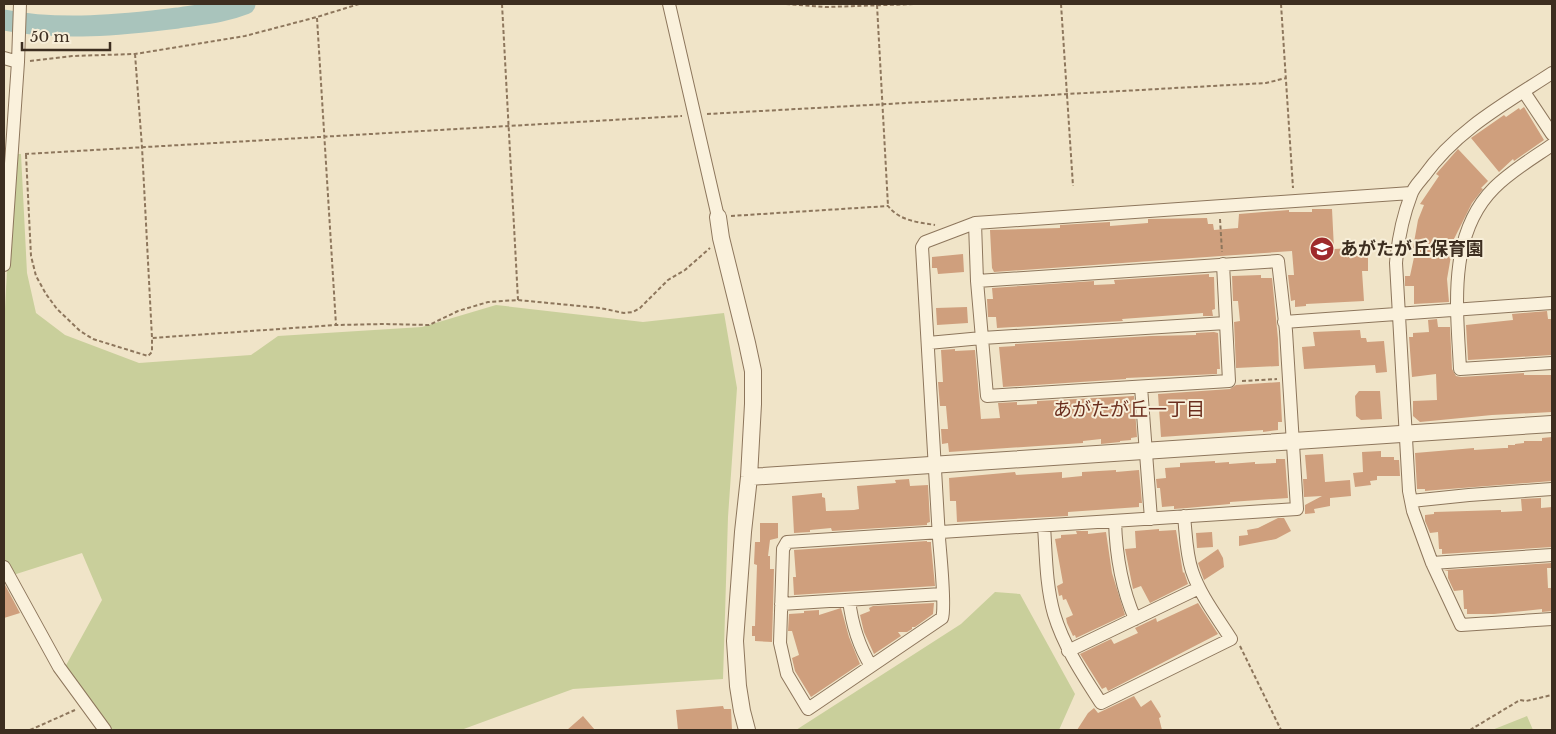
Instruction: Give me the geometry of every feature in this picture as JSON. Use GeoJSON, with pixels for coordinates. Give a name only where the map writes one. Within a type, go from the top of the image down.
{"type":"FeatureCollection","features":[{"type":"Feature","properties":{"kind":"street"},"geometry":{"type":"LineString","coordinates":[[4,265],[20,4]]}},
{"type":"Feature","properties":{"kind":"street"},"geometry":{"type":"LineString","coordinates":[[669,4],[718,217],[721,238],[748,343],[753,371],[749,477],[735,641],[738,686],[746,730]]}},
{"type":"Feature","properties":{"kind":"street"},"geometry":{"type":"LineString","coordinates":[[4,58],[18,59]]}},
{"type":"Feature","properties":{"kind":"street"},"geometry":{"type":"LineString","coordinates":[[1552,73],[1475,124],[1455,140],[1427,171],[1411,194],[1398,244],[1396,262],[1405,435],[1411,501],[1432,563],[1461,625],[1552,619]]}},
{"type":"Feature","properties":{"kind":"street"},"geometry":{"type":"LineString","coordinates":[[1524,92],[1552,134]]}},
{"type":"Feature","properties":{"kind":"street"},"geometry":{"type":"LineString","coordinates":[[1552,145],[1505,178],[1489,194],[1470,224],[1462,249],[1457,279],[1460,369],[1552,363]]}},
{"type":"Feature","properties":{"kind":"street"},"geometry":{"type":"LineString","coordinates":[[977,281],[1278,260],[1294,442],[1297,509],[1044,526],[939,532],[787,542],[783,549],[780,643],[793,686],[808,709],[942,618],[944,613],[942,594],[939,532],[922,248],[924,242],[975,223],[1411,194]]}},
{"type":"Feature","properties":{"kind":"street"},"geometry":{"type":"LineString","coordinates":[[975,223],[977,281],[987,396],[1229,381],[1223,264]]}},
{"type":"Feature","properties":{"kind":"street"},"geometry":{"type":"LineString","coordinates":[[1284,322],[1552,303]]}},
{"type":"Feature","properties":{"kind":"street"},"geometry":{"type":"LineString","coordinates":[[928,343],[1226,323]]}},
{"type":"Feature","properties":{"kind":"street"},"geometry":{"type":"LineString","coordinates":[[1141,387],[1151,519]]}},
{"type":"Feature","properties":{"kind":"street"},"geometry":{"type":"LineString","coordinates":[[749,477],[1552,424]]}},
{"type":"Feature","properties":{"kind":"street"},"geometry":{"type":"LineString","coordinates":[[1411,501],[1552,489]]}},
{"type":"Feature","properties":{"kind":"street"},"geometry":{"type":"LineString","coordinates":[[1044,526],[1053,612],[1068,651],[1101,703],[1231,639],[1199,588],[1190,563],[1184,516]]}},
{"type":"Feature","properties":{"kind":"street"},"geometry":{"type":"LineString","coordinates":[[1114,521],[1120,578],[1135,619]]}},
{"type":"Feature","properties":{"kind":"street"},"geometry":{"type":"LineString","coordinates":[[1432,563],[1552,555]]}},
{"type":"Feature","properties":{"kind":"street"},"geometry":{"type":"LineString","coordinates":[[4,567],[47,648],[106,730]]}},
{"type":"Feature","properties":{"kind":"street"},"geometry":{"type":"LineString","coordinates":[[1068,651],[1199,588]]}},
{"type":"Feature","properties":{"kind":"street"},"geometry":{"type":"LineString","coordinates":[[781,604],[942,594]]}},
{"type":"Feature","properties":{"kind":"street"},"geometry":{"type":"LineString","coordinates":[[849,600],[854,630],[871,666]]}},
{"type":"Feature","properties":{"kind":"path"},"geometry":{"type":"LineString","coordinates":[[18,59],[135,54],[245,36],[359,4]]}},
{"type":"Feature","properties":{"kind":"path"},"geometry":{"type":"LineString","coordinates":[[502,4],[518,300]]}},
{"type":"Feature","properties":{"kind":"path"},"geometry":{"type":"LineString","coordinates":[[786,4],[826,7],[916,4]]}},
{"type":"Feature","properties":{"kind":"path"},"geometry":{"type":"LineString","coordinates":[[1061,4],[1073,186]]}},
{"type":"Feature","properties":{"kind":"path"},"geometry":{"type":"LineString","coordinates":[[1281,4],[1293,179]]}},
{"type":"Feature","properties":{"kind":"path"},"geometry":{"type":"LineString","coordinates":[[877,5],[888,206]]}},
{"type":"Feature","properties":{"kind":"path"},"geometry":{"type":"LineString","coordinates":[[317,17],[336,325]]}},
{"type":"Feature","properties":{"kind":"path"},"geometry":{"type":"LineString","coordinates":[[135,54],[142,147],[152,338],[152,352],[148,356],[93,339],[80,331],[57,309],[46,294],[36,276],[31,256],[26,154],[142,147],[324,136],[508,127],[694,115],[1266,84],[1286,78]]}},
{"type":"Feature","properties":{"kind":"path"},"geometry":{"type":"LineString","coordinates":[[718,217],[888,206],[903,218],[942,226],[951,232]]}},
{"type":"Feature","properties":{"kind":"path"},"geometry":{"type":"LineString","coordinates":[[1219,206],[1223,264]]}},
{"type":"Feature","properties":{"kind":"path"},"geometry":{"type":"LineString","coordinates":[[152,338],[336,325],[429,325],[458,311],[488,302],[518,300],[600,308],[624,313],[633,312],[640,308],[668,280],[685,270],[721,238]]}},
{"type":"Feature","properties":{"kind":"path"},"geometry":{"type":"LineString","coordinates":[[1229,381],[1289,378]]}},
{"type":"Feature","properties":{"kind":"path"},"geometry":{"type":"LineString","coordinates":[[1231,639],[1238,643],[1281,730]]}},
{"type":"Feature","properties":{"kind":"path"},"geometry":{"type":"LineString","coordinates":[[1470,730],[1520,700],[1526,701],[1552,696]]}},
{"type":"Feature","properties":{"kind":"path"},"geometry":{"type":"LineString","coordinates":[[30,730],[87,705]]}},
{"type":"Feature","properties":{"kind":"green space"},"geometry":{"type":"Polygon","coordinates":[[[13,154],[21,154],[27,273],[36,313],[65,335],[139,363],[251,355],[278,336],[422,327],[496,305],[643,322],[724,313],[737,388],[728,517],[723,679],[573,689],[461,730],[106,730],[64,669],[102,600],[82,553],[10,576],[4,559],[4,328],[13,154]]]}},
{"type":"Feature","properties":{"kind":"green space"},"geometry":{"type":"Polygon","coordinates":[[[995,592],[1020,594],[1075,694],[1059,730],[796,730],[961,624],[995,592]]]}},
{"type":"Feature","properties":{"kind":"green space"},"geometry":{"type":"Polygon","coordinates":[[[1527,716],[1533,730],[1492,730],[1527,716]]]}},
{"type":"Feature","properties":{"kind":"building"},"geometry":{"type":"Polygon","coordinates":[[[1524,107],[1544,140],[1514,161],[1513,159],[1499,172],[1471,138],[1504,115],[1506,117],[1519,108],[1520,110],[1524,107]]]}},
{"type":"Feature","properties":{"kind":"building"},"geometry":{"type":"Polygon","coordinates":[[[1458,149],[1488,181],[1481,188],[1483,189],[1472,203],[1446,255],[1451,256],[1447,279],[1449,302],[1414,304],[1414,286],[1405,286],[1405,276],[1410,276],[1416,248],[1413,248],[1418,220],[1424,205],[1420,204],[1439,176],[1436,174],[1458,149]]]}},
{"type":"Feature","properties":{"kind":"building"},"geometry":{"type":"Polygon","coordinates":[[[1312,209],[1332,209],[1334,249],[1352,248],[1352,253],[1368,252],[1368,271],[1362,271],[1364,301],[1306,304],[1306,306],[1295,307],[1295,300],[1291,301],[1288,275],[1294,275],[1292,251],[994,272],[992,268],[990,230],[1060,228],[1060,225],[1110,222],[1110,226],[1148,223],[1148,219],[1207,218],[1208,224],[1213,224],[1214,230],[1238,228],[1239,214],[1289,210],[1289,212],[1312,212],[1312,209]]]}},
{"type":"Feature","properties":{"kind":"building"},"geometry":{"type":"Polygon","coordinates":[[[963,254],[964,272],[938,274],[937,268],[932,268],[932,257],[963,254]]]}},
{"type":"Feature","properties":{"kind":"building"},"geometry":{"type":"Polygon","coordinates":[[[1209,274],[1209,277],[1214,277],[1215,309],[1212,310],[1213,316],[1203,316],[1203,313],[1122,319],[1123,321],[997,328],[996,317],[988,317],[987,299],[993,299],[992,288],[1094,281],[1094,285],[1115,284],[1114,280],[1209,274]]]}},
{"type":"Feature","properties":{"kind":"building"},"geometry":{"type":"Polygon","coordinates":[[[1261,275],[1261,278],[1272,278],[1279,366],[1236,368],[1234,322],[1240,321],[1238,301],[1233,301],[1232,276],[1261,275]]]}},
{"type":"Feature","properties":{"kind":"building"},"geometry":{"type":"Polygon","coordinates":[[[967,307],[968,323],[937,325],[936,308],[967,307]]]}},
{"type":"Feature","properties":{"kind":"building"},"geometry":{"type":"Polygon","coordinates":[[[1547,311],[1548,319],[1552,319],[1552,355],[1468,360],[1466,325],[1513,320],[1512,314],[1547,311]]]}},
{"type":"Feature","properties":{"kind":"building"},"geometry":{"type":"Polygon","coordinates":[[[1437,319],[1438,327],[1450,327],[1452,369],[1456,376],[1524,373],[1524,375],[1552,375],[1552,412],[1492,415],[1420,422],[1413,416],[1413,401],[1437,400],[1436,374],[1412,377],[1409,337],[1413,337],[1413,333],[1429,332],[1428,320],[1437,319]]]}},
{"type":"Feature","properties":{"kind":"building"},"geometry":{"type":"Polygon","coordinates":[[[1360,330],[1361,338],[1366,338],[1367,342],[1384,341],[1387,372],[1376,373],[1375,365],[1304,369],[1302,347],[1315,346],[1313,332],[1360,330]]]}},
{"type":"Feature","properties":{"kind":"building"},"geometry":{"type":"Polygon","coordinates":[[[1196,333],[1218,333],[1220,369],[1217,369],[1217,374],[1126,378],[1003,387],[999,347],[1015,346],[1015,344],[1196,335],[1196,333]]]}},
{"type":"Feature","properties":{"kind":"building"},"geometry":{"type":"Polygon","coordinates":[[[955,349],[955,351],[975,350],[981,419],[1000,418],[998,403],[1017,402],[1017,405],[1037,404],[1037,401],[1134,396],[1137,437],[1131,438],[1131,440],[1101,444],[1101,439],[1083,441],[1083,443],[949,452],[948,443],[942,444],[941,429],[948,429],[946,406],[940,406],[938,382],[943,382],[941,350],[955,349]]]}},
{"type":"Feature","properties":{"kind":"building"},"geometry":{"type":"Polygon","coordinates":[[[1280,382],[1282,422],[1278,422],[1278,430],[1161,437],[1158,394],[1230,389],[1236,385],[1280,382]]]}},
{"type":"Feature","properties":{"kind":"building"},"geometry":{"type":"Polygon","coordinates":[[[1359,391],[1380,391],[1382,419],[1361,420],[1356,416],[1355,396],[1359,391]]]}},
{"type":"Feature","properties":{"kind":"building"},"geometry":{"type":"Polygon","coordinates":[[[1552,437],[1552,481],[1425,491],[1425,489],[1417,489],[1415,453],[1474,448],[1474,450],[1508,448],[1508,445],[1524,443],[1524,441],[1542,441],[1542,438],[1552,437]]]}},
{"type":"Feature","properties":{"kind":"building"},"geometry":{"type":"Polygon","coordinates":[[[1381,451],[1381,457],[1394,457],[1394,460],[1399,460],[1400,476],[1377,476],[1377,480],[1370,481],[1371,485],[1355,487],[1353,473],[1363,472],[1362,452],[1381,451]]]}},
{"type":"Feature","properties":{"kind":"building"},"geometry":{"type":"Polygon","coordinates":[[[1323,454],[1325,482],[1350,480],[1351,496],[1330,498],[1330,506],[1314,509],[1315,513],[1305,514],[1305,505],[1322,496],[1304,497],[1303,479],[1307,479],[1305,455],[1323,454]]]}},
{"type":"Feature","properties":{"kind":"building"},"geometry":{"type":"Polygon","coordinates":[[[1276,459],[1285,459],[1288,498],[1230,502],[1230,504],[1174,509],[1174,506],[1162,507],[1160,488],[1157,488],[1156,479],[1166,478],[1165,468],[1180,467],[1180,463],[1215,461],[1215,463],[1229,462],[1229,464],[1276,463],[1276,459]]]}},
{"type":"Feature","properties":{"kind":"building"},"geometry":{"type":"Polygon","coordinates":[[[1116,470],[1116,472],[1139,470],[1142,503],[1139,503],[1139,507],[1068,512],[1068,516],[957,522],[956,501],[950,501],[949,478],[1015,472],[1016,475],[1062,472],[1062,478],[1082,476],[1082,472],[1116,470]]]}},
{"type":"Feature","properties":{"kind":"building"},"geometry":{"type":"Polygon","coordinates":[[[909,479],[910,486],[928,485],[930,522],[927,525],[832,531],[831,528],[794,533],[792,496],[822,493],[822,497],[825,498],[826,511],[854,510],[859,509],[857,486],[896,483],[895,480],[909,479]]]}},
{"type":"Feature","properties":{"kind":"building"},"geometry":{"type":"Polygon","coordinates":[[[1541,498],[1541,508],[1552,507],[1552,547],[1442,554],[1442,549],[1439,549],[1438,532],[1430,533],[1425,521],[1425,515],[1434,514],[1434,512],[1522,511],[1521,499],[1541,498]]]}},
{"type":"Feature","properties":{"kind":"building"},"geometry":{"type":"Polygon","coordinates":[[[1278,518],[1284,518],[1291,531],[1276,539],[1239,546],[1239,536],[1248,535],[1247,530],[1258,528],[1278,518]]]}},
{"type":"Feature","properties":{"kind":"building"},"geometry":{"type":"Polygon","coordinates":[[[760,523],[778,523],[778,538],[770,540],[768,556],[770,556],[770,569],[774,569],[772,642],[755,641],[755,636],[752,636],[752,626],[755,626],[757,565],[754,564],[755,542],[760,542],[760,523]]]}},
{"type":"Feature","properties":{"kind":"building"},"geometry":{"type":"Polygon","coordinates":[[[1159,529],[1159,531],[1176,530],[1183,573],[1188,584],[1150,603],[1141,586],[1133,589],[1125,549],[1136,548],[1135,531],[1159,529]]]}},
{"type":"Feature","properties":{"kind":"building"},"geometry":{"type":"Polygon","coordinates":[[[1076,531],[1088,531],[1088,534],[1106,532],[1112,573],[1125,615],[1076,638],[1075,635],[1073,636],[1066,618],[1073,615],[1066,599],[1063,600],[1062,595],[1059,596],[1057,586],[1063,583],[1055,539],[1061,538],[1061,535],[1077,534],[1076,531]]]}},
{"type":"Feature","properties":{"kind":"building"},"geometry":{"type":"Polygon","coordinates":[[[1212,532],[1213,547],[1197,548],[1196,533],[1212,532]]]}},
{"type":"Feature","properties":{"kind":"building"},"geometry":{"type":"Polygon","coordinates":[[[931,542],[935,586],[794,595],[793,577],[796,577],[794,550],[931,542]]]}},
{"type":"Feature","properties":{"kind":"building"},"geometry":{"type":"Polygon","coordinates":[[[1218,549],[1223,558],[1224,567],[1204,580],[1198,563],[1218,549]]]}},
{"type":"Feature","properties":{"kind":"building"},"geometry":{"type":"Polygon","coordinates":[[[1552,563],[1552,568],[1547,568],[1548,588],[1552,588],[1552,611],[1542,612],[1542,609],[1494,614],[1467,614],[1467,609],[1464,609],[1463,590],[1454,591],[1448,578],[1448,571],[1444,570],[1552,563]]]}},
{"type":"Feature","properties":{"kind":"building"},"geometry":{"type":"Polygon","coordinates":[[[4,583],[20,613],[4,618],[4,583]]]}},
{"type":"Feature","properties":{"kind":"building"},"geometry":{"type":"Polygon","coordinates":[[[934,603],[933,614],[907,632],[898,632],[901,636],[874,654],[864,632],[860,615],[870,611],[869,608],[873,606],[934,603]]]}},
{"type":"Feature","properties":{"kind":"building"},"geometry":{"type":"Polygon","coordinates":[[[1198,603],[1218,634],[1108,691],[1106,687],[1102,689],[1080,654],[1111,639],[1114,644],[1138,633],[1135,628],[1156,618],[1157,622],[1198,603]]]}},
{"type":"Feature","properties":{"kind":"building"},"geometry":{"type":"Polygon","coordinates":[[[841,608],[849,637],[860,664],[811,697],[795,671],[792,658],[799,655],[792,631],[788,631],[789,614],[819,610],[819,615],[841,608]]]}},
{"type":"Feature","properties":{"kind":"building"},"geometry":{"type":"Polygon","coordinates":[[[1134,696],[1141,707],[1151,700],[1160,714],[1162,730],[1077,730],[1088,713],[1094,708],[1098,713],[1134,696]]]}},
{"type":"Feature","properties":{"kind":"building"},"geometry":{"type":"Polygon","coordinates":[[[723,706],[724,709],[731,709],[732,730],[678,730],[676,710],[723,706]]]}},
{"type":"Feature","properties":{"kind":"building"},"geometry":{"type":"Polygon","coordinates":[[[583,716],[595,730],[567,730],[583,716]]]}},
{"type":"Feature","properties":{"kind":"waterway"},"geometry":{"type":"LineString","coordinates":[[4,20],[47,25],[113,25],[204,14],[245,4]]}},
{"type":"Feature","properties":{"kind":"place","name":"あがたが丘保育園"},"geometry":{"type":"Point","coordinates":[1322,249]}},
{"type":"Feature","properties":{"kind":"district","name":"あがたが丘一丁目"},"geometry":{"type":"Point","coordinates":[1129,409]}}]}
